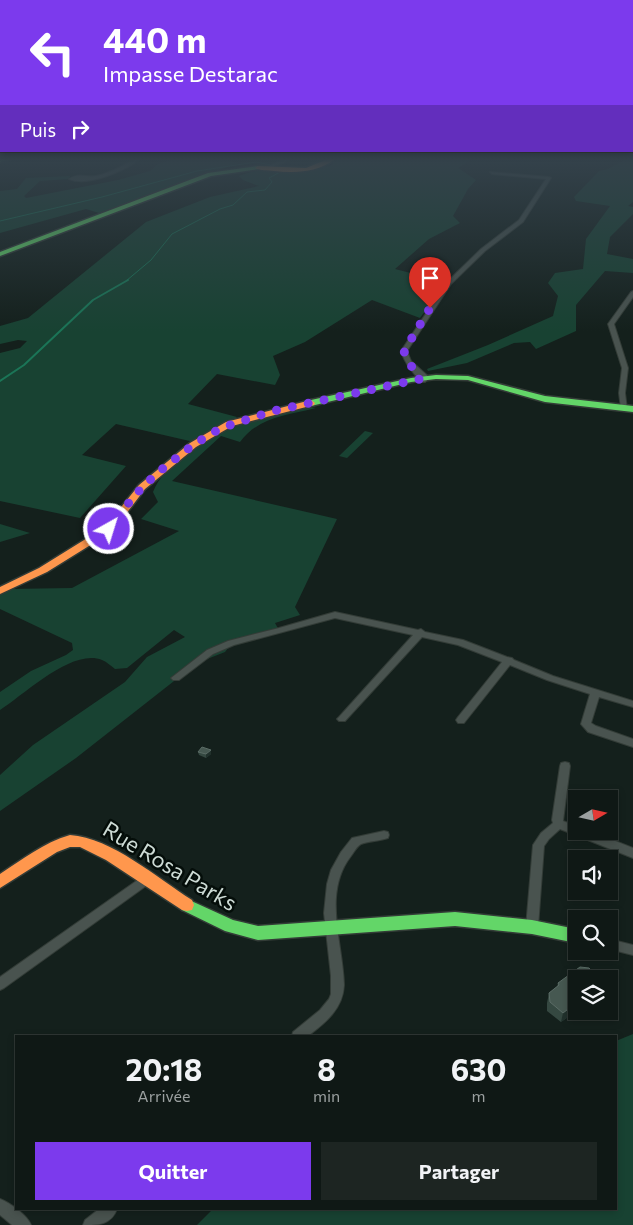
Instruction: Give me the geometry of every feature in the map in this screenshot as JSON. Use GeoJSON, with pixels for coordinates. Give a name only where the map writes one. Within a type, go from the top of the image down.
{"type":"FeatureCollection","features":[{"type":"Feature","properties":{"kind":"street"},"geometry":{"type":"LineString","coordinates":[[0,254],[98,216]]}},
{"type":"Feature","properties":{"kind":"street"},"geometry":{"type":"LineString","coordinates":[[421,376],[406,358],[404,351],[439,296],[483,250],[503,237],[524,216]]}},
{"type":"Feature","properties":{"kind":"street"},"geometry":{"type":"LineString","coordinates":[[0,591],[43,570],[109,529],[134,496],[156,474],[193,445],[221,428],[273,411],[394,384],[421,376],[468,378],[529,396],[570,404],[628,409],[622,394],[625,368],[611,324],[633,293]]}},
{"type":"Feature","properties":{"kind":"street"},"geometry":{"type":"LineString","coordinates":[[176,678],[221,647],[326,616],[344,616],[460,642],[550,678],[633,704]]}},
{"type":"Feature","properties":{"kind":"street"},"geometry":{"type":"LineString","coordinates":[[342,719],[422,632]]}},
{"type":"Feature","properties":{"kind":"street"},"geometry":{"type":"LineString","coordinates":[[461,720],[509,660]]}},
{"type":"Feature","properties":{"kind":"street"},"geometry":{"type":"LineString","coordinates":[[594,693],[586,724],[592,729],[633,743]]}},
{"type":"Feature","properties":{"kind":"street"},"geometry":{"type":"LineString","coordinates":[[559,824],[557,820],[565,766]]}},
{"type":"Feature","properties":{"kind":"street"},"geometry":{"type":"LineString","coordinates":[[559,824],[568,828]]}},
{"type":"Feature","properties":{"kind":"street"},"geometry":{"type":"LineString","coordinates":[[532,926],[539,845],[545,836],[559,824]]}},
{"type":"Feature","properties":{"kind":"street"},"geometry":{"type":"LineString","coordinates":[[299,1035],[330,1007],[336,997],[338,980],[330,928],[329,895],[336,870],[341,860],[356,841],[384,835]]}},
{"type":"Feature","properties":{"kind":"street","name":"Rue Rosa Parks"},"geometry":{"type":"LineString","coordinates":[[0,882],[64,842],[78,839],[93,844],[146,880],[231,928],[245,932],[258,933],[455,919],[532,926],[568,934]]}},
{"type":"Feature","properties":{"kind":"street"},"geometry":{"type":"LineString","coordinates":[[600,840],[633,853]]}},
{"type":"Feature","properties":{"kind":"street"},"geometry":{"type":"LineString","coordinates":[[0,984],[146,880]]}},
{"type":"Feature","properties":{"kind":"street"},"geometry":{"type":"LineString","coordinates":[[618,946],[633,950]]}},
{"type":"Feature","properties":{"kind":"street"},"geometry":{"type":"LineString","coordinates":[[0,1206],[24,1225]]}},
{"type":"Feature","properties":{"kind":"street"},"geometry":{"type":"LineString","coordinates":[[90,1225],[109,1210]]}},
{"type":"Feature","properties":{"kind":"green space"},"geometry":{"type":"Polygon","coordinates":[[[0,216],[60,216],[0,233],[0,216]]]}},
{"type":"Feature","properties":{"kind":"green space"},"geometry":{"type":"Polygon","coordinates":[[[161,216],[453,216],[460,223],[429,239],[395,269],[446,282],[420,318],[372,300],[305,342],[273,356],[280,375],[275,385],[217,374],[188,404],[237,417],[194,442],[116,424],[82,455],[126,466],[80,518],[0,501],[0,353],[20,348],[27,341],[18,340],[0,344],[0,326],[28,318],[146,222],[161,216]]]}},
{"type":"Feature","properties":{"kind":"green space"},"geometry":{"type":"Polygon","coordinates":[[[603,216],[631,216],[610,237],[607,254],[633,259],[633,273],[605,271],[576,305],[576,331],[536,349],[530,342],[514,343],[467,363],[428,371],[427,369],[488,345],[553,316],[558,296],[548,283],[555,273],[583,269],[586,239],[603,216]]]}},
{"type":"Feature","properties":{"kind":"green space"},"geometry":{"type":"Polygon","coordinates":[[[304,406],[316,408],[284,415],[265,422],[247,434],[240,442],[221,436],[172,481],[337,519],[295,607],[300,615],[275,623],[280,632],[231,644],[225,652],[197,663],[76,758],[0,811],[0,775],[33,745],[125,682],[147,657],[185,637],[174,630],[127,668],[115,669],[102,660],[90,658],[77,660],[49,674],[0,710],[0,692],[31,671],[73,650],[72,643],[0,609],[0,593],[9,589],[72,588],[179,531],[141,519],[158,502],[153,492],[158,482],[179,460],[193,449],[223,432],[254,420],[304,406]]]}},
{"type":"Feature","properties":{"kind":"green space"},"geometry":{"type":"Polygon","coordinates":[[[365,431],[373,433],[347,458],[339,456],[365,431]]]}},
{"type":"Feature","properties":{"kind":"green space"},"geometry":{"type":"Polygon","coordinates":[[[0,524],[30,533],[0,542],[0,524]]]}},
{"type":"Feature","properties":{"kind":"green space"},"geometry":{"type":"Polygon","coordinates":[[[633,1034],[633,1225],[197,1225],[212,1210],[617,1210],[617,1041],[633,1034]]]}},
{"type":"Feature","properties":{"kind":"building"},"geometry":{"type":"Polygon","coordinates":[[[202,747],[211,750],[206,754],[198,752],[202,747]]]}},
{"type":"Feature","properties":{"kind":"building"},"geometry":{"type":"Polygon","coordinates":[[[580,967],[591,970],[576,970],[580,967]]]}},
{"type":"Feature","properties":{"kind":"building"},"geometry":{"type":"Polygon","coordinates":[[[568,976],[568,1009],[563,1013],[550,1002],[549,993],[559,985],[558,983],[568,976]]]}},
{"type":"Feature","properties":{"kind":"waterway"},"geometry":{"type":"LineString","coordinates":[[0,221],[21,216]]}},
{"type":"Feature","properties":{"kind":"waterway"},"geometry":{"type":"LineString","coordinates":[[126,281],[151,260],[172,234],[206,216]]}},
{"type":"Feature","properties":{"kind":"waterway"},"geometry":{"type":"LineString","coordinates":[[0,381],[24,365],[93,300],[128,280]]}},
{"type":"Feature","properties":{"kind":"traffic: fast"},"geometry":{"type":"LineString","coordinates":[[0,254],[99,216]]}},
{"type":"Feature","properties":{"kind":"traffic: fast"},"geometry":{"type":"LineString","coordinates":[[311,403],[411,380],[436,377],[468,378],[545,399],[633,409]]}},
{"type":"Feature","properties":{"kind":"traffic: fast"},"geometry":{"type":"LineString","coordinates":[[187,905],[230,926],[258,933],[455,919],[532,927],[568,934]]}},
{"type":"Feature","properties":{"kind":"traffic: slow"},"geometry":{"type":"LineString","coordinates":[[0,591],[43,570],[109,529],[142,487],[193,445],[229,424],[311,403]]}},
{"type":"Feature","properties":{"kind":"traffic: slow"},"geometry":{"type":"LineString","coordinates":[[0,882],[51,848],[70,841],[81,842],[111,855],[187,905]]}},
{"type":"Feature","properties":{"kind":"route"},"geometry":{"type":"LineString","coordinates":[[109,529],[134,496],[156,474],[193,445],[221,428],[273,411],[420,379],[408,362],[404,351],[430,308]]}}]}
